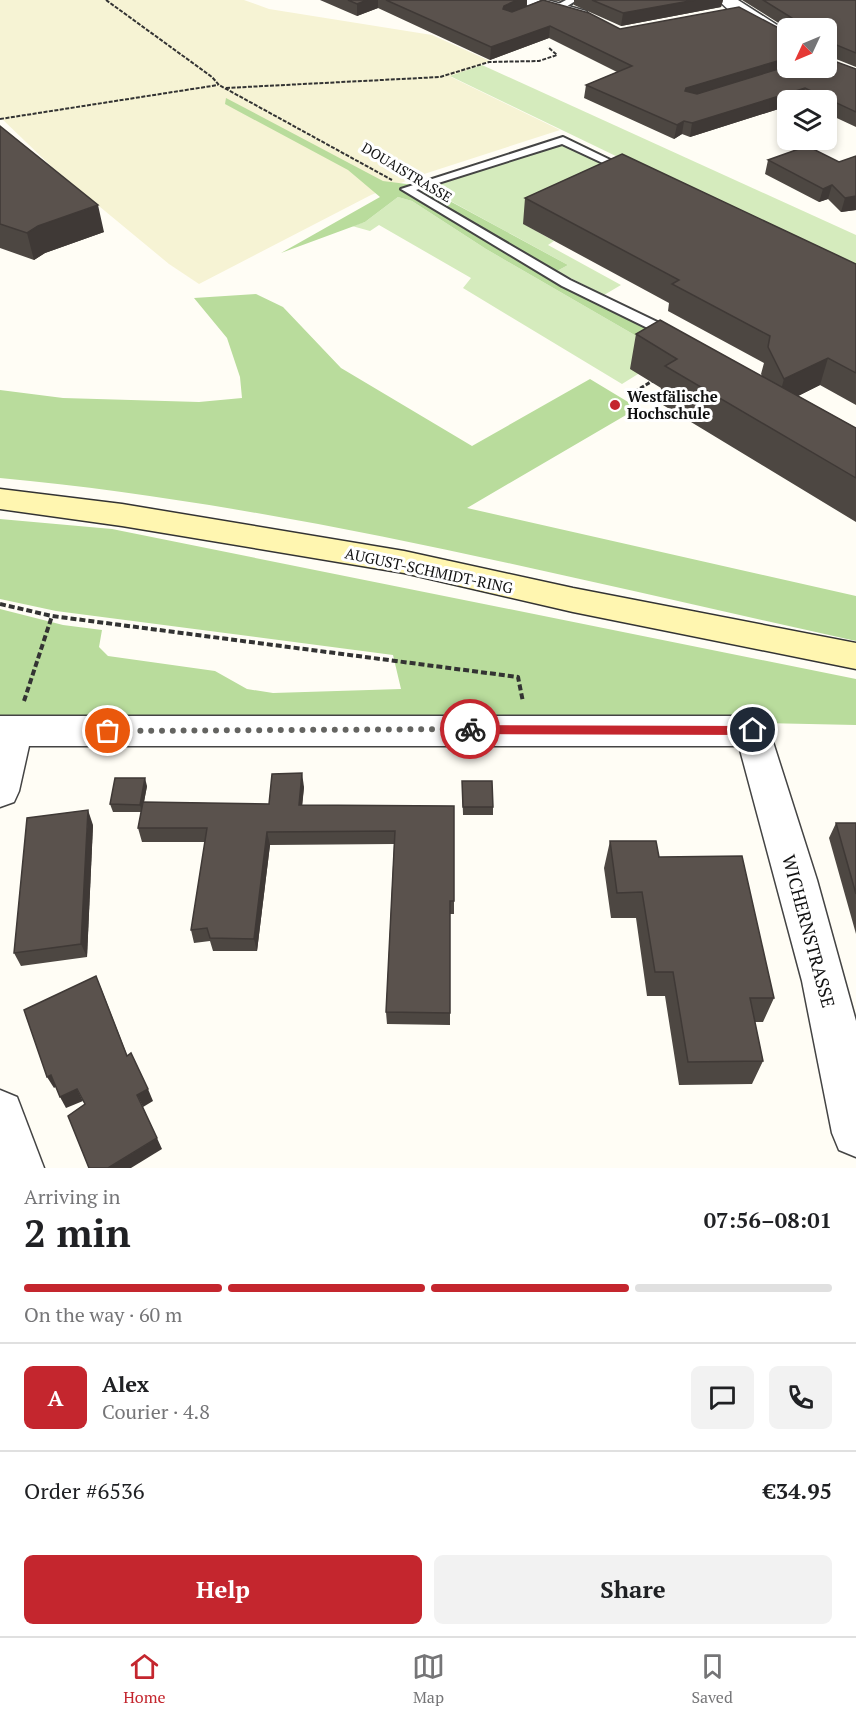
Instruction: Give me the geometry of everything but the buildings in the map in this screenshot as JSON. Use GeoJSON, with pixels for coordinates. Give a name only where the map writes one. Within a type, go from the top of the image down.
{"type":"FeatureCollection","features":[{"type":"Feature","properties":{"kind":"main road","name":"AUGUST-SCHMIDT-RING"},"geometry":{"type":"LineString","coordinates":[[0,499],[122,515],[404,562],[573,600],[856,656]]}},
{"type":"Feature","properties":{"kind":"street"},"geometry":{"type":"LineString","coordinates":[[528,6],[559,4],[595,19]]}},
{"type":"Feature","properties":{"kind":"street"},"geometry":{"type":"LineString","coordinates":[[728,9],[777,34]]}},
{"type":"Feature","properties":{"kind":"street"},"geometry":{"type":"LineString","coordinates":[[0,791],[7,731],[528,730]]}},
{"type":"Feature","properties":{"kind":"street","name":"WICHERNSTRASSE"},"geometry":{"type":"LineString","coordinates":[[528,730],[753,730],[795,873],[847,1074],[856,1133]]}},
{"type":"Feature","properties":{"kind":"street"},"geometry":{"type":"LineString","coordinates":[[0,1114],[20,1168]]}},
{"type":"Feature","properties":{"kind":"lane"},"geometry":{"type":"LineString","coordinates":[[407,189],[563,140],[636,175]]}},
{"type":"Feature","properties":{"kind":"lane","name":"DOUAISTRASSE"},"geometry":{"type":"LineString","coordinates":[[407,189],[566,283],[685,342]]}},
{"type":"Feature","properties":{"kind":"path","name":"DOUAISTRASSE"},"geometry":{"type":"LineString","coordinates":[[106,0],[212,77],[219,85],[407,189]]}},
{"type":"Feature","properties":{"kind":"path"},"geometry":{"type":"LineString","coordinates":[[225,88],[263,84],[440,77],[489,62],[539,61],[557,55],[548,47]]}},
{"type":"Feature","properties":{"kind":"path"},"geometry":{"type":"LineString","coordinates":[[0,119],[219,85]]}},
{"type":"Feature","properties":{"kind":"path"},"geometry":{"type":"LineString","coordinates":[[629,395],[663,375]]}},
{"type":"Feature","properties":{"kind":"path"},"geometry":{"type":"LineString","coordinates":[[0,604],[52,616],[518,677],[528,730]]}},
{"type":"Feature","properties":{"kind":"path"},"geometry":{"type":"LineString","coordinates":[[7,731],[52,616]]}},
{"type":"Feature","properties":{"kind":"shaded area"},"geometry":{"type":"Polygon","coordinates":[[[0,0],[244,0],[269,9],[432,35],[490,61],[451,77],[560,130],[421,175],[371,195],[199,284],[169,264],[53,168],[0,117],[0,0]]]}},
{"type":"Feature","properties":{"kind":"green space"},"geometry":{"type":"Polygon","coordinates":[[[482,65],[856,235],[856,272],[450,76],[482,65]]]}},
{"type":"Feature","properties":{"kind":"green space"},"geometry":{"type":"Polygon","coordinates":[[[226,98],[383,181],[422,186],[568,265],[548,276],[679,344],[664,352],[486,249],[412,201],[398,197],[365,222],[281,253],[380,197],[348,170],[225,104],[226,98]]]}},
{"type":"Feature","properties":{"kind":"green space"},"geometry":{"type":"Polygon","coordinates":[[[553,146],[567,146],[856,283],[524,224],[554,241],[548,245],[621,285],[604,295],[557,271],[568,265],[423,186],[553,146]]]}},
{"type":"Feature","properties":{"kind":"green space"},"geometry":{"type":"Polygon","coordinates":[[[398,197],[412,201],[486,249],[664,352],[622,384],[463,288],[471,278],[379,225],[370,231],[352,226],[365,222],[398,197]]]}},
{"type":"Feature","properties":{"kind":"green space"},"geometry":{"type":"Polygon","coordinates":[[[256,294],[283,307],[341,368],[472,446],[590,379],[638,408],[467,508],[856,596],[856,641],[537,569],[323,525],[108,490],[0,478],[0,390],[63,398],[199,402],[242,398],[240,377],[227,338],[194,298],[256,294]]]}},
{"type":"Feature","properties":{"kind":"green space"},"geometry":{"type":"Polygon","coordinates":[[[0,519],[112,529],[856,679],[856,725],[479,717],[0,716],[0,609],[63,625],[102,630],[99,647],[108,656],[215,671],[247,689],[273,693],[401,689],[393,655],[56,611],[0,599],[0,519]]]}},
{"type":"Feature","properties":{"kind":"way so far"},"geometry":{"type":"LineString","coordinates":[[108,731],[470,729]]}},
{"type":"Feature","properties":{"kind":"place","name":"Westfälische Hochschule"},"geometry":{"type":"Point","coordinates":[615,405]}},
{"type":"Feature","properties":{"kind":"route"},"geometry":{"type":"LineString","coordinates":[[470,729],[753,730]]}}]}
